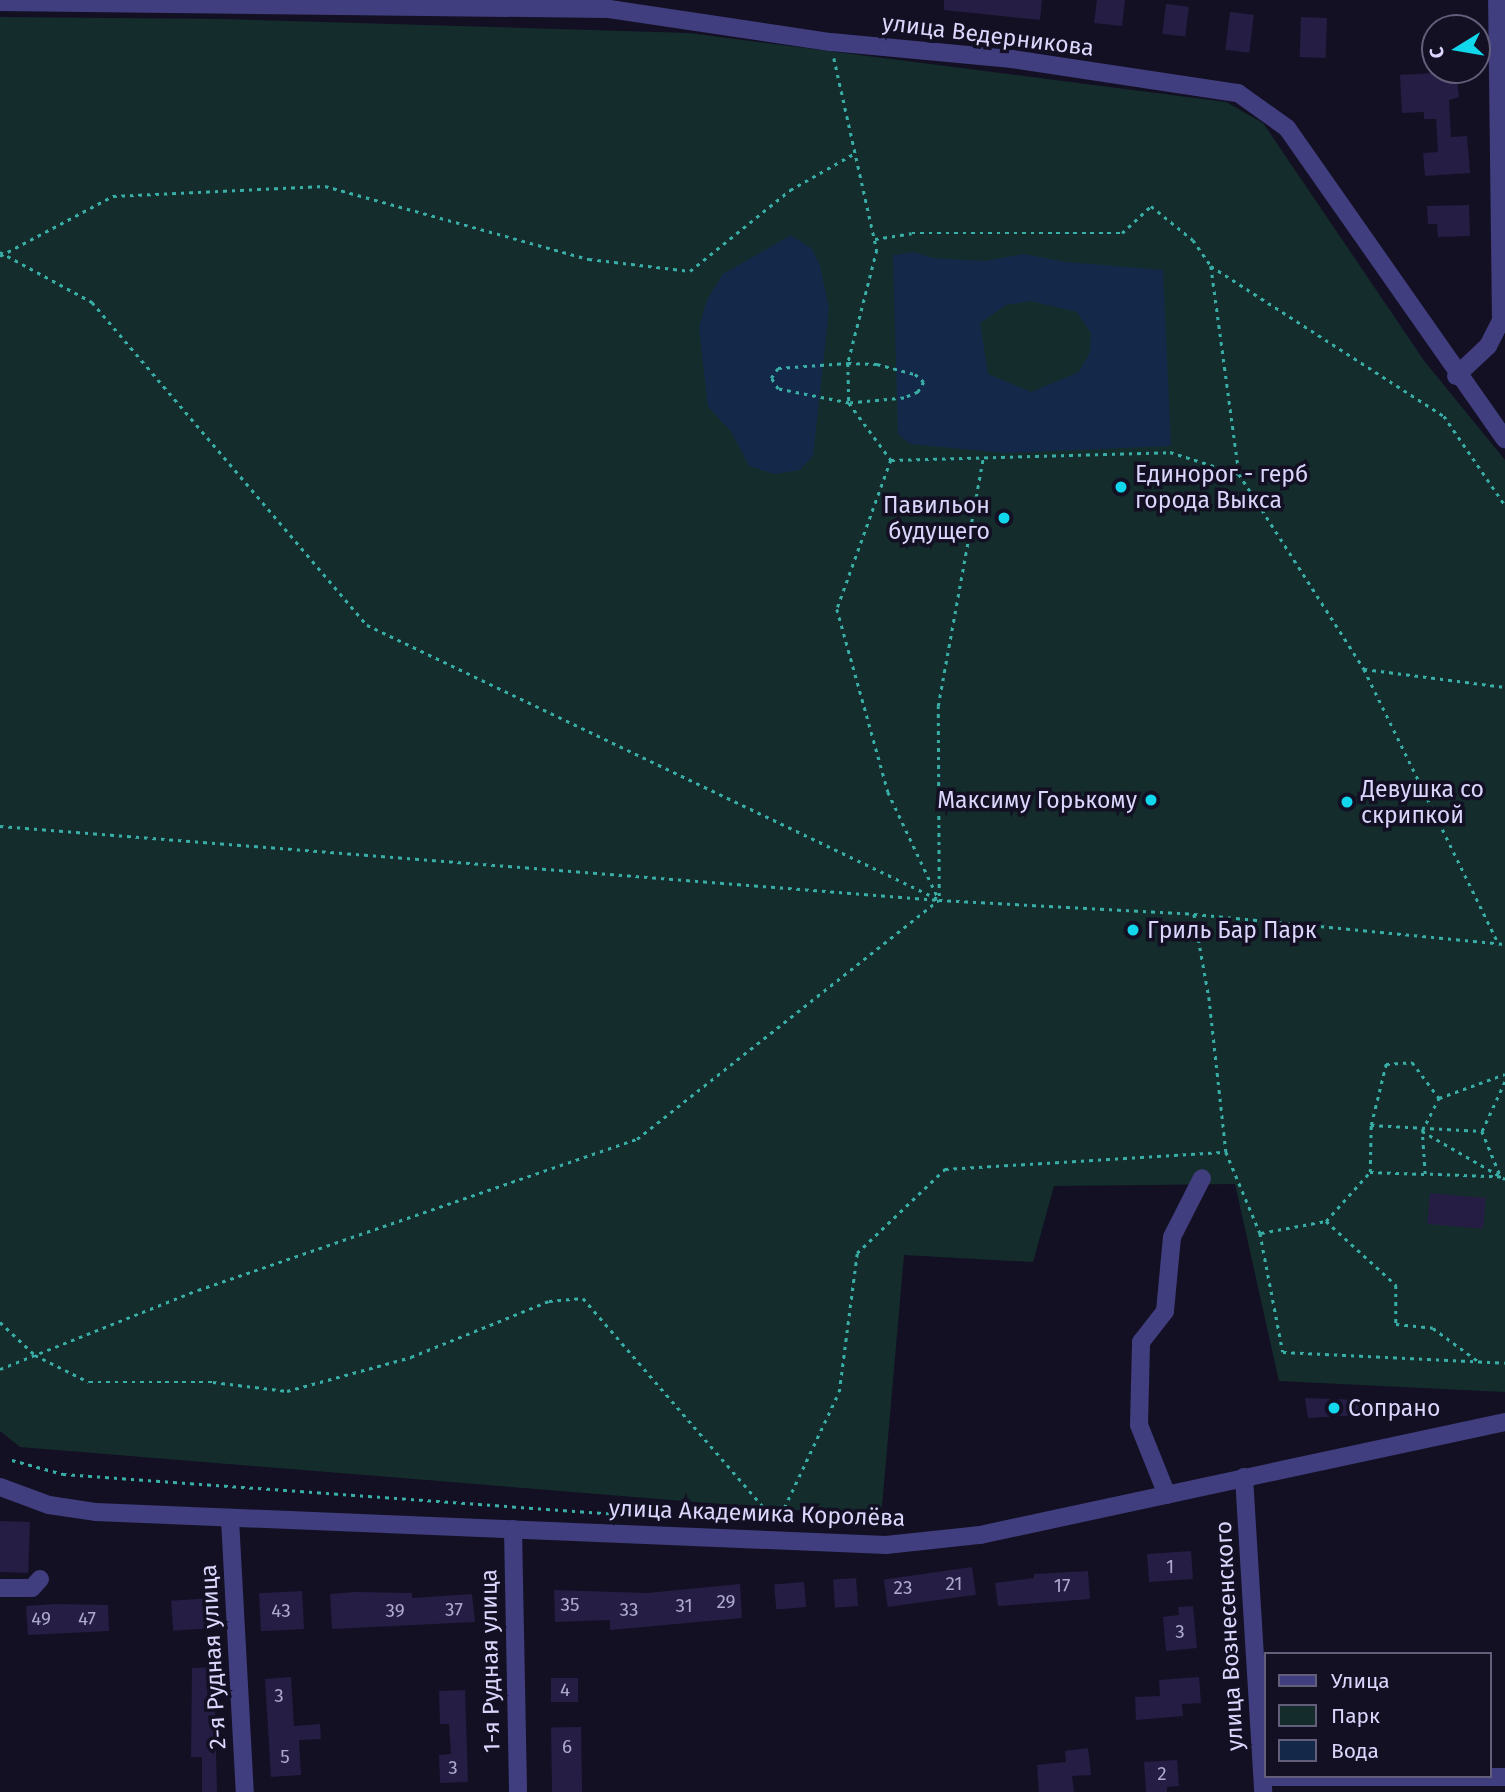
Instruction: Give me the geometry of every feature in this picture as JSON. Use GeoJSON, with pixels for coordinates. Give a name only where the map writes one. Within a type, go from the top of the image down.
{"type":"FeatureCollection","features":[{"type":"Feature","properties":{"kind":"street"},"geometry":{"type":"LineString","coordinates":[[1457,376],[1488,346],[1501,320],[1497,0]]}},
{"type":"Feature","properties":{"kind":"street","name":"улица Ведерникова"},"geometry":{"type":"LineString","coordinates":[[0,2],[609,9],[831,42],[1012,59],[1238,93],[1287,128],[1457,376],[1505,439]]}},
{"type":"Feature","properties":{"kind":"street"},"geometry":{"type":"LineString","coordinates":[[1167,1494],[1139,1425],[1141,1342],[1165,1311],[1172,1237],[1202,1178]]}},
{"type":"Feature","properties":{"kind":"street","name":"улица Академика Королёва"},"geometry":{"type":"LineString","coordinates":[[0,1488],[49,1505],[230,1519],[886,1545],[980,1535],[1505,1422]]}},
{"type":"Feature","properties":{"kind":"street","name":"улица Вознесенского"},"geometry":{"type":"LineString","coordinates":[[1244,1477],[1263,1784]]}},
{"type":"Feature","properties":{"kind":"street","name":"2-я Рудная улица"},"geometry":{"type":"LineString","coordinates":[[230,1519],[245,1792]]}},
{"type":"Feature","properties":{"kind":"street","name":"1-я Рудная улица"},"geometry":{"type":"LineString","coordinates":[[513,1529],[518,1792]]}},
{"type":"Feature","properties":{"kind":"street"},"geometry":{"type":"LineString","coordinates":[[0,1588],[32,1588],[40,1579]]}},
{"type":"Feature","properties":{"kind":"street"},"geometry":{"type":"LineString","coordinates":[[1263,1784],[1470,1778]]}},
{"type":"Feature","properties":{"kind":"path"},"geometry":{"type":"LineString","coordinates":[[831,42],[877,250],[848,362],[849,403],[891,460]]}},
{"type":"Feature","properties":{"kind":"path"},"geometry":{"type":"LineString","coordinates":[[0,254],[113,195],[325,186],[589,259],[690,271],[790,190],[855,153]]}},
{"type":"Feature","properties":{"kind":"path"},"geometry":{"type":"LineString","coordinates":[[875,239],[912,233],[1122,233],[1150,206],[1193,240],[1211,266],[1444,416],[1505,505]]}},
{"type":"Feature","properties":{"kind":"path"},"geometry":{"type":"LineString","coordinates":[[0,254],[92,302],[367,625],[940,900]]}},
{"type":"Feature","properties":{"kind":"path"},"geometry":{"type":"LineString","coordinates":[[1211,266],[1239,474],[1364,669],[1499,944]]}},
{"type":"Feature","properties":{"kind":"path"},"geometry":{"type":"LineString","coordinates":[[848,362],[877,364],[915,374],[924,382],[918,392],[904,398],[849,403],[778,389],[771,378],[778,369],[790,366],[848,362]]}},
{"type":"Feature","properties":{"kind":"path"},"geometry":{"type":"LineString","coordinates":[[891,460],[1170,452],[1239,474]]}},
{"type":"Feature","properties":{"kind":"path"},"geometry":{"type":"LineString","coordinates":[[940,900],[938,706],[983,457]]}},
{"type":"Feature","properties":{"kind":"path"},"geometry":{"type":"LineString","coordinates":[[891,460],[837,609],[888,792],[940,900]]}},
{"type":"Feature","properties":{"kind":"path"},"geometry":{"type":"LineString","coordinates":[[1364,669],[1505,687]]}},
{"type":"Feature","properties":{"kind":"path"},"geometry":{"type":"LineString","coordinates":[[0,826],[940,900],[1195,915],[1505,944]]}},
{"type":"Feature","properties":{"kind":"path"},"geometry":{"type":"LineString","coordinates":[[0,1369],[198,1290],[637,1139],[940,900]]}},
{"type":"Feature","properties":{"kind":"path"},"geometry":{"type":"LineString","coordinates":[[1195,915],[1209,997],[1226,1152],[1260,1233],[1283,1352],[1505,1363]]}},
{"type":"Feature","properties":{"kind":"path"},"geometry":{"type":"LineString","coordinates":[[1260,1233],[1326,1221],[1370,1172],[1371,1125],[1386,1064],[1412,1062],[1439,1098]]}},
{"type":"Feature","properties":{"kind":"path"},"geometry":{"type":"LineString","coordinates":[[1425,1174],[1422,1131],[1439,1098],[1505,1074]]}},
{"type":"Feature","properties":{"kind":"path"},"geometry":{"type":"LineString","coordinates":[[1503,1178],[1482,1131],[1505,1081]]}},
{"type":"Feature","properties":{"kind":"path"},"geometry":{"type":"LineString","coordinates":[[1371,1125],[1422,1131],[1482,1131]]}},
{"type":"Feature","properties":{"kind":"path"},"geometry":{"type":"LineString","coordinates":[[1422,1131],[1503,1178]]}},
{"type":"Feature","properties":{"kind":"path"},"geometry":{"type":"LineString","coordinates":[[777,1523],[839,1392],[857,1253],[945,1169],[1226,1152]]}},
{"type":"Feature","properties":{"kind":"path"},"geometry":{"type":"LineString","coordinates":[[1370,1172],[1503,1178]]}},
{"type":"Feature","properties":{"kind":"path"},"geometry":{"type":"LineString","coordinates":[[1326,1221],[1396,1285],[1395,1324],[1433,1328],[1480,1362]]}},
{"type":"Feature","properties":{"kind":"path"},"geometry":{"type":"LineString","coordinates":[[0,1322],[35,1355],[89,1382],[213,1382],[287,1391],[411,1357],[549,1301],[583,1298],[777,1523]]}},
{"type":"Feature","properties":{"kind":"path"},"geometry":{"type":"LineString","coordinates":[[12,1460],[63,1474],[670,1517]]}},
{"type":"Feature","properties":{"kind":"path"},"geometry":{"type":"LineString","coordinates":[[764,1522],[791,1523]]}},
{"type":"Feature","properties":{"kind":"green space"},"geometry":{"type":"Polygon","coordinates":[[[0,17],[223,19],[689,33],[1226,102],[1263,123],[1425,362],[1505,460],[1505,1392],[1279,1381],[1235,1184],[1054,1186],[1033,1262],[904,1255],[881,1517],[20,1447],[0,1431],[0,17]]]}},
{"type":"Feature","properties":{"kind":"water"},"geometry":{"type":"Polygon","coordinates":[[[791,235],[812,249],[820,265],[829,309],[813,456],[800,470],[774,474],[749,466],[731,431],[708,407],[699,328],[707,300],[723,274],[791,235]]]}},
{"type":"Feature","properties":{"kind":"water"},"geometry":{"type":"Polygon","coordinates":[[[914,252],[932,258],[985,261],[1024,254],[1066,262],[1163,270],[1171,446],[1005,453],[910,444],[898,434],[893,255],[914,252]],[[1031,301],[1006,305],[980,323],[988,374],[1031,392],[1079,372],[1090,352],[1091,333],[1077,312],[1031,301]]]}},
{"type":"Feature","properties":{"kind":"building"},"geometry":{"type":"Polygon","coordinates":[[[944,0],[1042,0],[1040,20],[944,10],[944,0]]]}},
{"type":"Feature","properties":{"kind":"building"},"geometry":{"type":"Polygon","coordinates":[[[1097,0],[1125,0],[1122,26],[1094,23],[1097,0]]]}},
{"type":"Feature","properties":{"kind":"building"},"geometry":{"type":"Polygon","coordinates":[[[1166,4],[1189,7],[1185,37],[1162,34],[1166,4]]]}},
{"type":"Feature","properties":{"kind":"building"},"geometry":{"type":"Polygon","coordinates":[[[1230,12],[1254,15],[1249,53],[1225,50],[1230,12]]]}},
{"type":"Feature","properties":{"kind":"building"},"geometry":{"type":"Polygon","coordinates":[[[1301,17],[1327,18],[1326,58],[1300,57],[1301,17]]]}},
{"type":"Feature","properties":{"kind":"building"},"geometry":{"type":"Polygon","coordinates":[[[1421,74],[1421,84],[1457,84],[1459,97],[1449,100],[1451,137],[1467,136],[1470,173],[1425,176],[1423,153],[1438,152],[1436,119],[1424,119],[1424,112],[1402,113],[1400,75],[1421,74]]]}},
{"type":"Feature","properties":{"kind":"building"},"geometry":{"type":"Polygon","coordinates":[[[1469,205],[1470,236],[1438,237],[1437,224],[1428,224],[1427,206],[1469,205]]]}},
{"type":"Feature","properties":{"kind":"building"},"geometry":{"type":"Polygon","coordinates":[[[1430,1193],[1486,1198],[1483,1229],[1427,1224],[1430,1193]]]}},
{"type":"Feature","properties":{"kind":"building","name":"Сопрано"},"geometry":{"type":"Polygon","coordinates":[[[1305,1398],[1361,1400],[1360,1415],[1308,1418],[1305,1398]]]}},
{"type":"Feature","properties":{"kind":"building"},"geometry":{"type":"Polygon","coordinates":[[[0,1521],[30,1522],[28,1573],[0,1572],[0,1521]]]}},
{"type":"Feature","properties":{"kind":"building"},"geometry":{"type":"Polygon","coordinates":[[[1191,1551],[1193,1579],[1149,1582],[1147,1554],[1191,1551]]]}},
{"type":"Feature","properties":{"kind":"building"},"geometry":{"type":"Polygon","coordinates":[[[972,1567],[976,1595],[888,1607],[884,1579],[972,1567]]]}},
{"type":"Feature","properties":{"kind":"building"},"geometry":{"type":"Polygon","coordinates":[[[1088,1571],[1090,1599],[998,1606],[995,1583],[1034,1578],[1034,1574],[1088,1571]]]}},
{"type":"Feature","properties":{"kind":"building"},"geometry":{"type":"Polygon","coordinates":[[[856,1578],[858,1606],[835,1608],[833,1580],[856,1578]]]}},
{"type":"Feature","properties":{"kind":"building"},"geometry":{"type":"Polygon","coordinates":[[[804,1582],[806,1607],[776,1610],[774,1585],[804,1582]]]}},
{"type":"Feature","properties":{"kind":"building"},"geometry":{"type":"Polygon","coordinates":[[[740,1584],[742,1618],[610,1630],[610,1620],[555,1622],[554,1590],[647,1593],[740,1584]]]}},
{"type":"Feature","properties":{"kind":"building"},"geometry":{"type":"Polygon","coordinates":[[[302,1591],[304,1629],[261,1631],[259,1593],[302,1591]]]}},
{"type":"Feature","properties":{"kind":"building"},"geometry":{"type":"Polygon","coordinates":[[[412,1593],[412,1598],[472,1594],[475,1622],[332,1629],[330,1594],[412,1593]]]}},
{"type":"Feature","properties":{"kind":"building"},"geometry":{"type":"Polygon","coordinates":[[[212,1598],[214,1628],[173,1631],[171,1601],[212,1598]]]}},
{"type":"Feature","properties":{"kind":"building"},"geometry":{"type":"Polygon","coordinates":[[[108,1605],[109,1631],[28,1635],[26,1606],[108,1605]]]}},
{"type":"Feature","properties":{"kind":"building"},"geometry":{"type":"Polygon","coordinates":[[[1193,1606],[1197,1648],[1166,1651],[1163,1617],[1179,1615],[1178,1607],[1193,1606]]]}},
{"type":"Feature","properties":{"kind":"building"},"geometry":{"type":"Polygon","coordinates":[[[214,1667],[217,1792],[202,1792],[202,1757],[191,1757],[192,1668],[214,1667]]]}},
{"type":"Feature","properties":{"kind":"building"},"geometry":{"type":"Polygon","coordinates":[[[291,1677],[294,1726],[320,1724],[321,1739],[299,1740],[301,1775],[271,1777],[265,1679],[291,1677]]]}},
{"type":"Feature","properties":{"kind":"building"},"geometry":{"type":"Polygon","coordinates":[[[1199,1677],[1201,1703],[1182,1704],[1183,1716],[1136,1720],[1135,1697],[1160,1696],[1159,1680],[1199,1677]]]}},
{"type":"Feature","properties":{"kind":"building"},"geometry":{"type":"Polygon","coordinates":[[[551,1678],[578,1678],[578,1702],[551,1702],[551,1678]]]}},
{"type":"Feature","properties":{"kind":"building"},"geometry":{"type":"Polygon","coordinates":[[[465,1690],[468,1782],[440,1783],[439,1755],[451,1754],[449,1724],[440,1724],[439,1691],[465,1690]]]}},
{"type":"Feature","properties":{"kind":"building"},"geometry":{"type":"Polygon","coordinates":[[[581,1727],[582,1792],[552,1792],[551,1728],[581,1727]]]}},
{"type":"Feature","properties":{"kind":"building"},"geometry":{"type":"Polygon","coordinates":[[[1088,1748],[1091,1775],[1072,1776],[1074,1792],[1039,1792],[1037,1765],[1066,1762],[1065,1751],[1088,1748]]]}},
{"type":"Feature","properties":{"kind":"building"},"geometry":{"type":"Polygon","coordinates":[[[1177,1760],[1179,1786],[1167,1787],[1167,1792],[1146,1792],[1144,1762],[1177,1760]]]}},
{"type":"Feature","properties":{"kind":"place","name":"Единорог - герб города Выкса"},"geometry":{"type":"Point","coordinates":[1121,487]}},
{"type":"Feature","properties":{"kind":"place","name":"Павильон будущего"},"geometry":{"type":"Point","coordinates":[1004,518]}},
{"type":"Feature","properties":{"kind":"place","name":"Максиму Горькому"},"geometry":{"type":"Point","coordinates":[1151,800]}},
{"type":"Feature","properties":{"kind":"place","name":"Девушка со скрипкой"},"geometry":{"type":"Point","coordinates":[1347,802]}},
{"type":"Feature","properties":{"kind":"place","name":"Гриль Бар Парк"},"geometry":{"type":"Point","coordinates":[1133,930]}},
{"type":"Feature","properties":{"kind":"place","name":"Сопрано"},"geometry":{"type":"Point","coordinates":[1334,1408]}}]}
